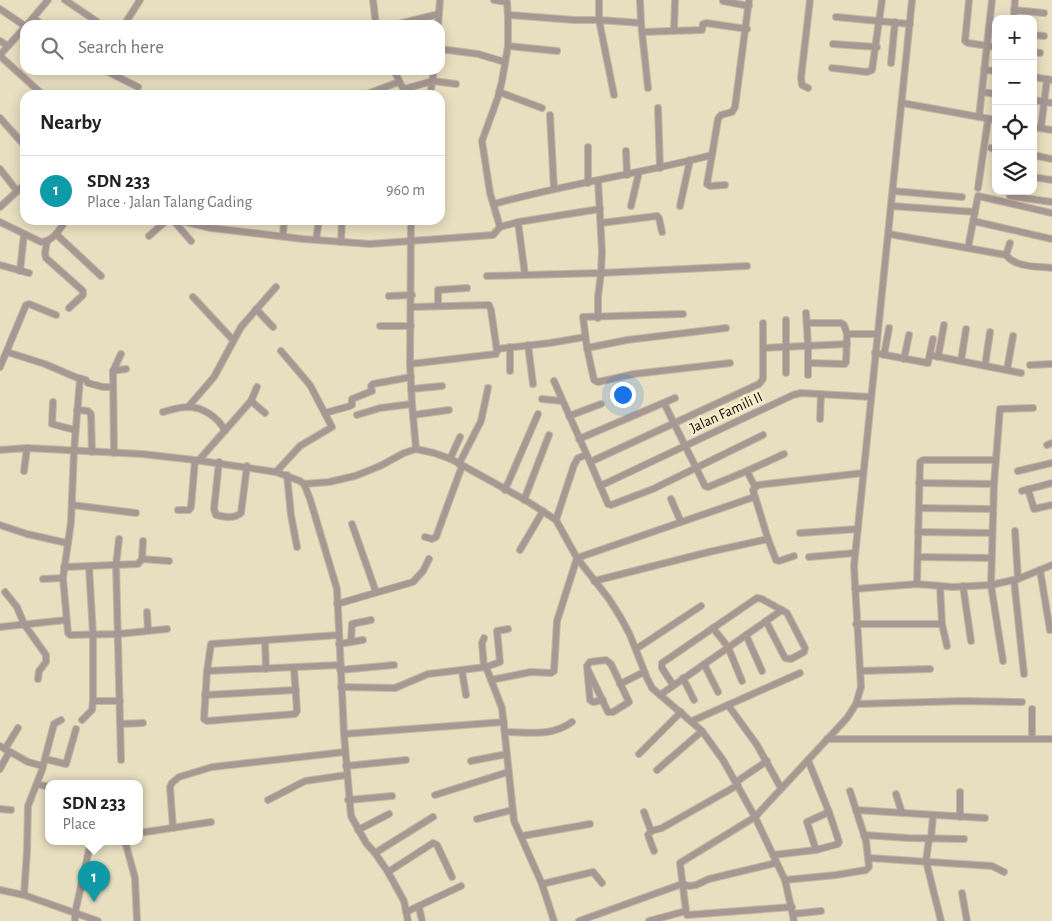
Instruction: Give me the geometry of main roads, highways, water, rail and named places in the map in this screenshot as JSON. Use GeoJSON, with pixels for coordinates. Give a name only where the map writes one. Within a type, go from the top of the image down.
{"type":"FeatureCollection","features":[{"type":"Feature","properties":{"kind":"place","name":"SDN 233"},"geometry":{"type":"Point","coordinates":[94,902]}}]}
